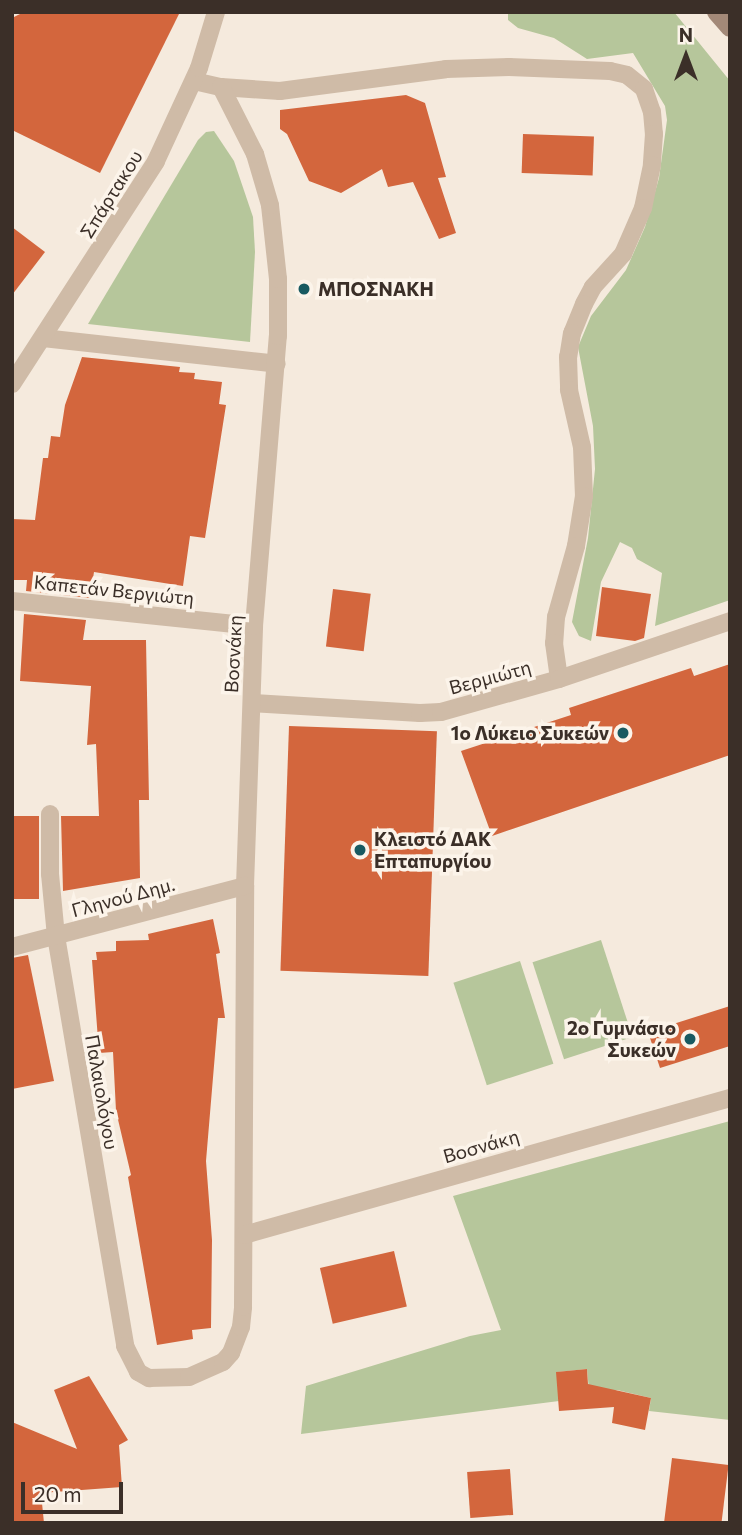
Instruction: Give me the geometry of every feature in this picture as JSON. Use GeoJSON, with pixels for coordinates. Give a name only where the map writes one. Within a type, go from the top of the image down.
{"type":"FeatureCollection","features":[{"type":"Feature","properties":{"kind":"main road"},"geometry":{"type":"LineString","coordinates":[[716,12],[730,28]]}},
{"type":"Feature","properties":{"kind":"street","name":"Σπάρτακου"},"geometry":{"type":"LineString","coordinates":[[12,384],[140,190],[194,81],[216,12]]}},
{"type":"Feature","properties":{"kind":"street"},"geometry":{"type":"LineString","coordinates":[[194,81],[221,87],[303,90],[433,70],[509,67],[610,71],[627,75],[644,89],[652,112],[654,134],[652,165],[643,208],[623,254],[588,296],[572,333],[568,357],[569,390],[584,462],[584,496],[576,546],[556,617],[554,643],[559,679]]}},
{"type":"Feature","properties":{"kind":"street","name":"Βοσνάκη"},"geometry":{"type":"LineString","coordinates":[[138,1372],[149,1378],[189,1377],[223,1362],[232,1353],[241,1326],[243,1307],[245,886],[254,626],[277,364],[279,298],[270,205],[255,153],[221,87]]}},
{"type":"Feature","properties":{"kind":"street"},"geometry":{"type":"LineString","coordinates":[[43,338],[277,364]]}},
{"type":"Feature","properties":{"kind":"street","name":"Καπετάν Βεργιώτη"},"geometry":{"type":"LineString","coordinates":[[12,601],[254,626]]}},
{"type":"Feature","properties":{"kind":"street","name":"Βερμιώτη"},"geometry":{"type":"LineString","coordinates":[[252,702],[420,713],[457,708],[559,679],[730,621]]}},
{"type":"Feature","properties":{"kind":"street","name":"Παλαιολόγου"},"geometry":{"type":"LineString","coordinates":[[50,814],[50,874],[56,936],[125,1346],[138,1372]]}},
{"type":"Feature","properties":{"kind":"street","name":"Γληνού Δημ."},"geometry":{"type":"LineString","coordinates":[[12,947],[245,886]]}},
{"type":"Feature","properties":{"kind":"street","name":"Βοσνάκη"},"geometry":{"type":"LineString","coordinates":[[244,1235],[730,1098]]}},
{"type":"Feature","properties":{"kind":"green space"},"geometry":{"type":"Polygon","coordinates":[[[508,12],[674,12],[730,81],[730,600],[655,626],[662,573],[637,559],[632,548],[620,542],[601,582],[591,641],[579,636],[572,622],[588,538],[595,469],[593,426],[578,347],[591,316],[626,270],[645,227],[659,178],[667,120],[665,106],[633,53],[587,59],[554,38],[518,28],[508,20],[508,12]]]}},
{"type":"Feature","properties":{"kind":"green space"},"geometry":{"type":"Polygon","coordinates":[[[214,131],[234,161],[253,217],[255,252],[250,342],[88,324],[198,140],[206,132],[214,131]]]}},
{"type":"Feature","properties":{"kind":"green space"},"geometry":{"type":"Polygon","coordinates":[[[601,940],[633,1037],[564,1059],[533,962],[601,940]]]}},
{"type":"Feature","properties":{"kind":"green space"},"geometry":{"type":"Polygon","coordinates":[[[520,961],[553,1064],[487,1085],[453,983],[520,961]]]}},
{"type":"Feature","properties":{"kind":"green space"},"geometry":{"type":"Polygon","coordinates":[[[730,1121],[730,1420],[649,1411],[651,1398],[617,1390],[590,1400],[587,1369],[557,1372],[559,1401],[301,1434],[306,1386],[470,1336],[501,1330],[453,1196],[730,1121]]]}},
{"type":"Feature","properties":{"kind":"building"},"geometry":{"type":"Polygon","coordinates":[[[24,12],[180,12],[100,173],[12,130],[12,18],[24,12]]]}},
{"type":"Feature","properties":{"kind":"building"},"geometry":{"type":"Polygon","coordinates":[[[406,95],[425,103],[446,177],[438,178],[456,233],[439,239],[413,182],[388,187],[382,169],[341,193],[309,181],[287,134],[280,129],[280,110],[406,95]]]}},
{"type":"Feature","properties":{"kind":"building"},"geometry":{"type":"Polygon","coordinates":[[[523,134],[594,136],[593,175],[522,173],[523,134]]]}},
{"type":"Feature","properties":{"kind":"building"},"geometry":{"type":"Polygon","coordinates":[[[12,227],[45,252],[12,295],[12,227]]]}},
{"type":"Feature","properties":{"kind":"building"},"geometry":{"type":"Polygon","coordinates":[[[82,357],[180,367],[179,372],[195,373],[194,379],[222,382],[219,404],[226,405],[205,538],[190,536],[183,586],[94,572],[90,598],[26,591],[27,580],[12,580],[12,519],[35,520],[43,458],[48,458],[51,436],[60,437],[65,405],[82,357]]]}},
{"type":"Feature","properties":{"kind":"building"},"geometry":{"type":"Polygon","coordinates":[[[602,587],[651,594],[644,638],[635,641],[596,636],[602,587]]]}},
{"type":"Feature","properties":{"kind":"building"},"geometry":{"type":"Polygon","coordinates":[[[333,589],[371,594],[364,651],[326,647],[333,589]]]}},
{"type":"Feature","properties":{"kind":"building"},"geometry":{"type":"Polygon","coordinates":[[[24,614],[86,620],[83,640],[146,640],[149,800],[139,800],[140,878],[63,891],[61,816],[99,816],[96,744],[87,745],[91,686],[20,681],[24,614]]]}},
{"type":"Feature","properties":{"kind":"building","name":"1ο Λύκειο Συκεών"},"geometry":{"type":"Polygon","coordinates":[[[730,664],[730,755],[492,836],[461,751],[571,715],[569,708],[691,668],[694,676],[730,664]]]}},
{"type":"Feature","properties":{"kind":"building","name":"Κλειστό ΔΑΚ Επταπυργίου"},"geometry":{"type":"Polygon","coordinates":[[[289,726],[437,731],[428,976],[280,971],[289,726]]]}},
{"type":"Feature","properties":{"kind":"building"},"geometry":{"type":"Polygon","coordinates":[[[12,816],[39,816],[39,899],[12,899],[12,816]]]}},
{"type":"Feature","properties":{"kind":"building"},"geometry":{"type":"Polygon","coordinates":[[[213,919],[220,953],[216,954],[225,1018],[218,1018],[206,1161],[212,1240],[211,1328],[192,1330],[193,1339],[157,1345],[128,1177],[131,1175],[116,1111],[113,1052],[99,1053],[92,960],[97,960],[96,952],[116,951],[116,941],[149,940],[148,934],[213,919]]]}},
{"type":"Feature","properties":{"kind":"building"},"geometry":{"type":"Polygon","coordinates":[[[28,955],[54,1081],[12,1089],[12,958],[28,955]]]}},
{"type":"Feature","properties":{"kind":"building","name":"2ο Γυμνάσιο Συκεών"},"geometry":{"type":"Polygon","coordinates":[[[730,1006],[730,1046],[660,1068],[648,1032],[730,1006]]]}},
{"type":"Feature","properties":{"kind":"building"},"geometry":{"type":"Polygon","coordinates":[[[394,1251],[407,1307],[333,1324],[320,1268],[394,1251]]]}},
{"type":"Feature","properties":{"kind":"building"},"geometry":{"type":"Polygon","coordinates":[[[587,1369],[588,1384],[651,1398],[645,1430],[612,1423],[614,1407],[559,1411],[556,1372],[587,1369]]]}},
{"type":"Feature","properties":{"kind":"building"},"geometry":{"type":"Polygon","coordinates":[[[89,1376],[128,1440],[119,1445],[122,1487],[41,1493],[44,1523],[12,1523],[12,1422],[77,1449],[54,1390],[89,1376]]]}},
{"type":"Feature","properties":{"kind":"building"},"geometry":{"type":"Polygon","coordinates":[[[672,1458],[729,1465],[721,1523],[664,1523],[672,1458]]]}},
{"type":"Feature","properties":{"kind":"building"},"geometry":{"type":"Polygon","coordinates":[[[510,1469],[513,1515],[470,1518],[467,1472],[510,1469]]]}},
{"type":"Feature","properties":{"kind":"place","name":"ΜΠΟΣΝΑΚΗ"},"geometry":{"type":"Point","coordinates":[304,289]}},
{"type":"Feature","properties":{"kind":"place","name":"1ο Λύκειο Συκεών"},"geometry":{"type":"Point","coordinates":[623,733]}},
{"type":"Feature","properties":{"kind":"place","name":"Κλειστό ΔΑΚ Επταπυργίου"},"geometry":{"type":"Point","coordinates":[360,850]}},
{"type":"Feature","properties":{"kind":"place","name":"2ο Γυμνάσιο Συκεών"},"geometry":{"type":"Point","coordinates":[690,1039]}}]}
